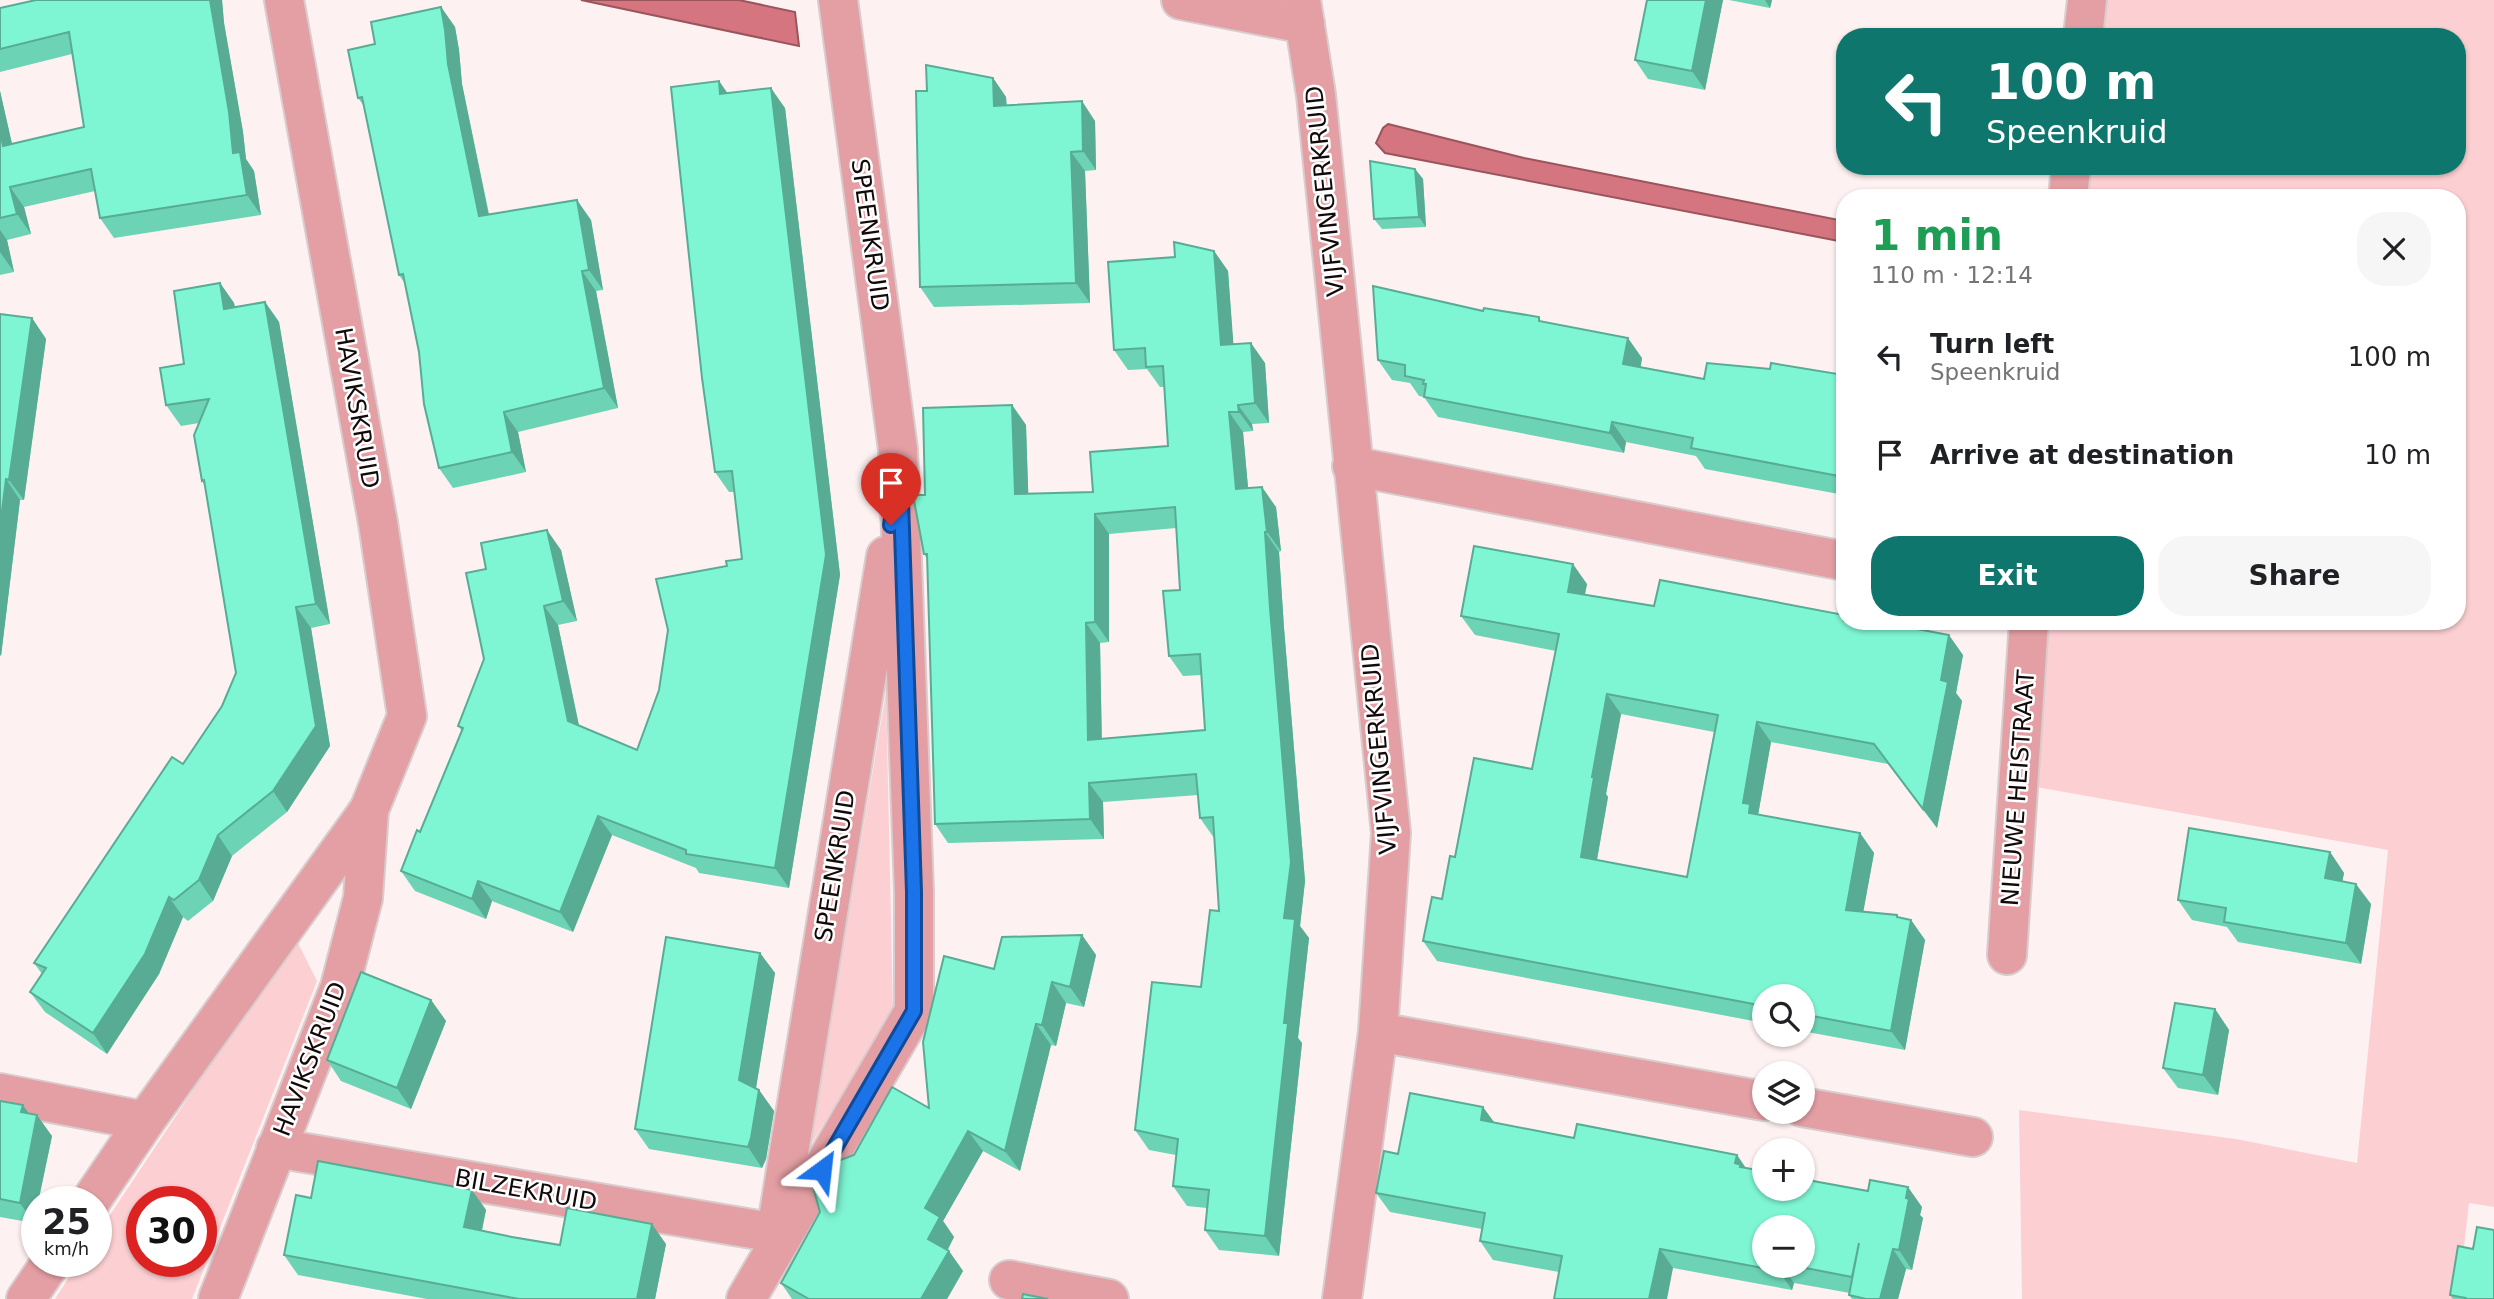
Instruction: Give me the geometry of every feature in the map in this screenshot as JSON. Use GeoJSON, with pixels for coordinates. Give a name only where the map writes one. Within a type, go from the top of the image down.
{"type":"FeatureCollection","features":[{"type":"Feature","properties":{"kind":"street","name":"HAVIKSKRUID"},"geometry":{"type":"LineString","coordinates":[[101,1186],[369,810],[407,716],[378,523],[284,0]]}},
{"type":"Feature","properties":{"kind":"street","name":"SPEENKRUID"},"geometry":{"type":"LineString","coordinates":[[746,1299],[773,1247],[914,1011],[914,892],[900,471],[838,0]]}},
{"type":"Feature","properties":{"kind":"street"},"geometry":{"type":"LineString","coordinates":[[1181,0],[1303,12]]}},
{"type":"Feature","properties":{"kind":"street"},"geometry":{"type":"LineString","coordinates":[[2084,28],[2087,0]]}},
{"type":"Feature","properties":{"kind":"street","name":"VIJFVINGERKRUID"},"geometry":{"type":"LineString","coordinates":[[1303,12],[1316,94],[1391,833],[1378,1032],[1342,1299]]}},
{"type":"Feature","properties":{"kind":"street"},"geometry":{"type":"LineString","coordinates":[[1352,466],[1836,559]]}},
{"type":"Feature","properties":{"kind":"street","name":"SPEENKRUID"},"geometry":{"type":"LineString","coordinates":[[773,1247],[900,471]]}},
{"type":"Feature","properties":{"kind":"street","name":"NIEUWE HEISTRAAT"},"geometry":{"type":"LineString","coordinates":[[2007,955],[2028,630]]}},
{"type":"Feature","properties":{"kind":"street","name":"HAVIKSKRUID"},"geometry":{"type":"LineString","coordinates":[[218,1299],[340,987],[363,898],[369,810]]}},
{"type":"Feature","properties":{"kind":"street"},"geometry":{"type":"LineString","coordinates":[[1378,1032],[1752,1099]]}},
{"type":"Feature","properties":{"kind":"street"},"geometry":{"type":"LineString","coordinates":[[0,1093],[145,1121]]}},
{"type":"Feature","properties":{"kind":"street"},"geometry":{"type":"LineString","coordinates":[[1815,1109],[1973,1138]]}},
{"type":"Feature","properties":{"kind":"street","name":"BILZEKRUID"},"geometry":{"type":"LineString","coordinates":[[276,1148],[773,1247]]}},
{"type":"Feature","properties":{"kind":"street"},"geometry":{"type":"LineString","coordinates":[[26,1299],[41,1277]]}},
{"type":"Feature","properties":{"kind":"street"},"geometry":{"type":"LineString","coordinates":[[1009,1280],[1109,1299]]}},
{"type":"Feature","properties":{"kind":"shaded area"},"geometry":{"type":"Polygon","coordinates":[[[581,0],[739,0],[795,12],[799,46],[581,0]]]}},
{"type":"Feature","properties":{"kind":"shaded area"},"geometry":{"type":"Polygon","coordinates":[[[2103,0],[2494,0],[2494,1207],[2469,1203],[2458,1299],[2022,1299],[2019,1110],[2236,1139],[2357,1163],[2388,850],[2030,786],[2042,630],[2466,630],[2466,189],[2085,189],[2086,175],[2466,175],[2466,28],[2101,28],[2103,0]]]}},
{"type":"Feature","properties":{"kind":"shaded area"},"geometry":{"type":"Polygon","coordinates":[[[1388,124],[1524,158],[1836,219],[1836,240],[1385,153],[1376,143],[1388,124]]]}},
{"type":"Feature","properties":{"kind":"shaded area"},"geometry":{"type":"Polygon","coordinates":[[[886,692],[893,1011],[810,1146],[886,692]]]}},
{"type":"Feature","properties":{"kind":"shaded area"},"geometry":{"type":"Polygon","coordinates":[[[295,937],[317,981],[217,1235],[217,1186],[129,1186],[295,937]]]}},
{"type":"Feature","properties":{"kind":"shaded area"},"geometry":{"type":"Polygon","coordinates":[[[126,1191],[126,1277],[201,1277],[192,1299],[55,1299],[69,1277],[112,1277],[112,1212],[126,1191]]]}},
{"type":"Feature","properties":{"kind":"building"},"geometry":{"type":"Polygon","coordinates":[[[36,0],[210,0],[229,112],[233,153],[240,152],[247,195],[100,218],[91,169],[10,187],[17,214],[0,218],[0,131],[3,146],[84,127],[69,32],[0,49],[0,8],[36,0]]]}},
{"type":"Feature","properties":{"kind":"building"},"geometry":{"type":"Polygon","coordinates":[[[1647,0],[1706,0],[1692,71],[1635,60],[1647,0]]]}},
{"type":"Feature","properties":{"kind":"building"},"geometry":{"type":"Polygon","coordinates":[[[441,7],[448,64],[479,216],[577,200],[589,270],[582,271],[604,388],[504,412],[512,452],[439,468],[424,404],[419,352],[403,274],[399,275],[362,97],[358,98],[348,50],[375,44],[371,22],[441,7]]]}},
{"type":"Feature","properties":{"kind":"building"},"geometry":{"type":"Polygon","coordinates":[[[926,65],[993,78],[994,106],[1082,101],[1083,151],[1071,152],[1076,283],[920,287],[916,91],[927,91],[926,65]]]}},
{"type":"Feature","properties":{"kind":"building"},"geometry":{"type":"Polygon","coordinates":[[[719,81],[720,94],[771,88],[826,555],[775,868],[686,854],[686,850],[598,816],[560,912],[478,881],[472,899],[401,871],[463,728],[458,726],[484,659],[466,573],[486,569],[481,543],[547,530],[563,601],[544,606],[568,721],[637,750],[659,690],[668,630],[656,579],[727,566],[726,561],[742,559],[732,471],[715,472],[702,378],[671,87],[719,81]]]}},
{"type":"Feature","properties":{"kind":"building"},"geometry":{"type":"Polygon","coordinates":[[[1370,161],[1415,169],[1419,217],[1374,219],[1370,161]]]}},
{"type":"Feature","properties":{"kind":"building"},"geometry":{"type":"Polygon","coordinates":[[[1174,242],[1214,251],[1221,345],[1251,343],[1255,403],[1238,405],[1239,412],[1229,412],[1236,489],[1262,487],[1291,862],[1284,918],[1295,919],[1284,1023],[1288,1023],[1265,1236],[1205,1230],[1209,1190],[1173,1186],[1178,1139],[1135,1130],[1152,982],[1201,987],[1210,910],[1219,911],[1213,817],[1200,818],[1196,774],[1089,783],[1090,819],[935,824],[927,554],[924,554],[913,495],[925,495],[923,408],[1012,405],[1015,494],[1093,492],[1090,452],[1168,446],[1163,366],[1146,367],[1145,348],[1114,350],[1108,262],[1175,257],[1174,242]],[[1175,507],[1095,514],[1095,622],[1086,623],[1088,740],[1205,730],[1200,654],[1169,656],[1163,591],[1180,590],[1175,507]]]}},
{"type":"Feature","properties":{"kind":"building"},"geometry":{"type":"Polygon","coordinates":[[[220,283],[224,309],[265,302],[316,604],[296,607],[316,726],[273,791],[218,835],[199,880],[174,900],[169,897],[145,954],[93,1033],[30,992],[46,968],[34,963],[172,757],[183,764],[222,706],[236,673],[194,435],[209,399],[166,405],[160,368],[184,364],[174,291],[220,283]]]}},
{"type":"Feature","properties":{"kind":"building"},"geometry":{"type":"Polygon","coordinates":[[[1373,286],[1483,311],[1484,308],[1539,317],[1539,321],[1628,338],[1623,364],[1704,379],[1707,363],[1770,369],[1771,363],[1836,374],[1836,475],[1691,448],[1693,438],[1612,422],[1610,433],[1424,397],[1424,380],[1405,376],[1405,365],[1378,360],[1373,286]]]}},
{"type":"Feature","properties":{"kind":"building"},"geometry":{"type":"Polygon","coordinates":[[[0,314],[32,318],[0,527],[0,314]]]}},
{"type":"Feature","properties":{"kind":"building"},"geometry":{"type":"Polygon","coordinates":[[[1474,546],[1573,564],[1568,592],[1654,606],[1660,580],[1836,613],[1836,630],[1923,630],[1949,635],[1941,680],[1948,682],[1923,809],[1874,744],[1757,722],[1743,803],[1750,804],[1749,813],[1860,833],[1846,910],[1897,915],[1911,920],[1891,1031],[1815,1016],[1815,984],[1752,984],[1752,1004],[1423,941],[1432,897],[1442,899],[1450,856],[1455,857],[1474,758],[1532,769],[1559,634],[1461,616],[1474,546]],[[1607,694],[1581,857],[1687,877],[1718,715],[1607,694]]]}},
{"type":"Feature","properties":{"kind":"building"},"geometry":{"type":"Polygon","coordinates":[[[2189,828],[2330,852],[2325,878],[2356,884],[2346,943],[2224,922],[2226,908],[2178,900],[2189,828]]]}},
{"type":"Feature","properties":{"kind":"building"},"geometry":{"type":"Polygon","coordinates":[[[1082,935],[1070,987],[1052,982],[1042,1025],[1036,1024],[1005,1151],[968,1131],[925,1208],[940,1217],[928,1239],[949,1251],[921,1299],[809,1299],[781,1283],[820,1212],[812,1184],[822,1167],[854,1155],[892,1087],[929,1108],[923,1042],[944,956],[994,969],[1002,937],[1082,935]]]}},
{"type":"Feature","properties":{"kind":"building"},"geometry":{"type":"Polygon","coordinates":[[[666,937],[760,953],[739,1080],[759,1090],[748,1147],[635,1129],[666,937]]]}},
{"type":"Feature","properties":{"kind":"building"},"geometry":{"type":"Polygon","coordinates":[[[361,972],[431,1000],[397,1088],[327,1060],[361,972]]]}},
{"type":"Feature","properties":{"kind":"building"},"geometry":{"type":"Polygon","coordinates":[[[2175,1003],[2215,1009],[2203,1075],[2163,1068],[2175,1003]]]}},
{"type":"Feature","properties":{"kind":"building"},"geometry":{"type":"Polygon","coordinates":[[[1410,1093],[1483,1107],[1481,1120],[1574,1138],[1577,1124],[1737,1155],[1735,1163],[1741,1165],[1740,1167],[1752,1169],[1752,1201],[1815,1201],[1815,1181],[1868,1191],[1870,1180],[1908,1187],[1906,1198],[1909,1199],[1899,1250],[1893,1249],[1880,1299],[1849,1295],[1859,1243],[1852,1277],[1815,1270],[1815,1215],[1752,1215],[1752,1266],[1660,1249],[1649,1299],[1554,1299],[1562,1256],[1480,1241],[1485,1213],[1376,1193],[1384,1151],[1398,1154],[1410,1093]]]}},
{"type":"Feature","properties":{"kind":"building"},"geometry":{"type":"Polygon","coordinates":[[[0,1101],[23,1105],[21,1112],[37,1115],[23,1186],[21,1186],[20,1203],[0,1199],[0,1101]]]}},
{"type":"Feature","properties":{"kind":"building"},"geometry":{"type":"Polygon","coordinates":[[[318,1161],[472,1190],[464,1227],[512,1237],[560,1245],[567,1208],[652,1224],[637,1299],[519,1299],[284,1255],[296,1195],[311,1198],[318,1161]]]}},
{"type":"Feature","properties":{"kind":"building"},"geometry":{"type":"Polygon","coordinates":[[[2477,1227],[2494,1230],[2494,1299],[2466,1299],[2450,1295],[2458,1246],[2473,1249],[2477,1227]]]}},
{"type":"Feature","properties":{"kind":"building"},"geometry":{"type":"Polygon","coordinates":[[[1023,1294],[1048,1299],[1022,1299],[1023,1294]]]}},
{"type":"Feature","properties":{"kind":"route"},"geometry":{"type":"LineString","coordinates":[[822,1170],[914,1011],[914,892],[900,471],[891,525]]}}]}
